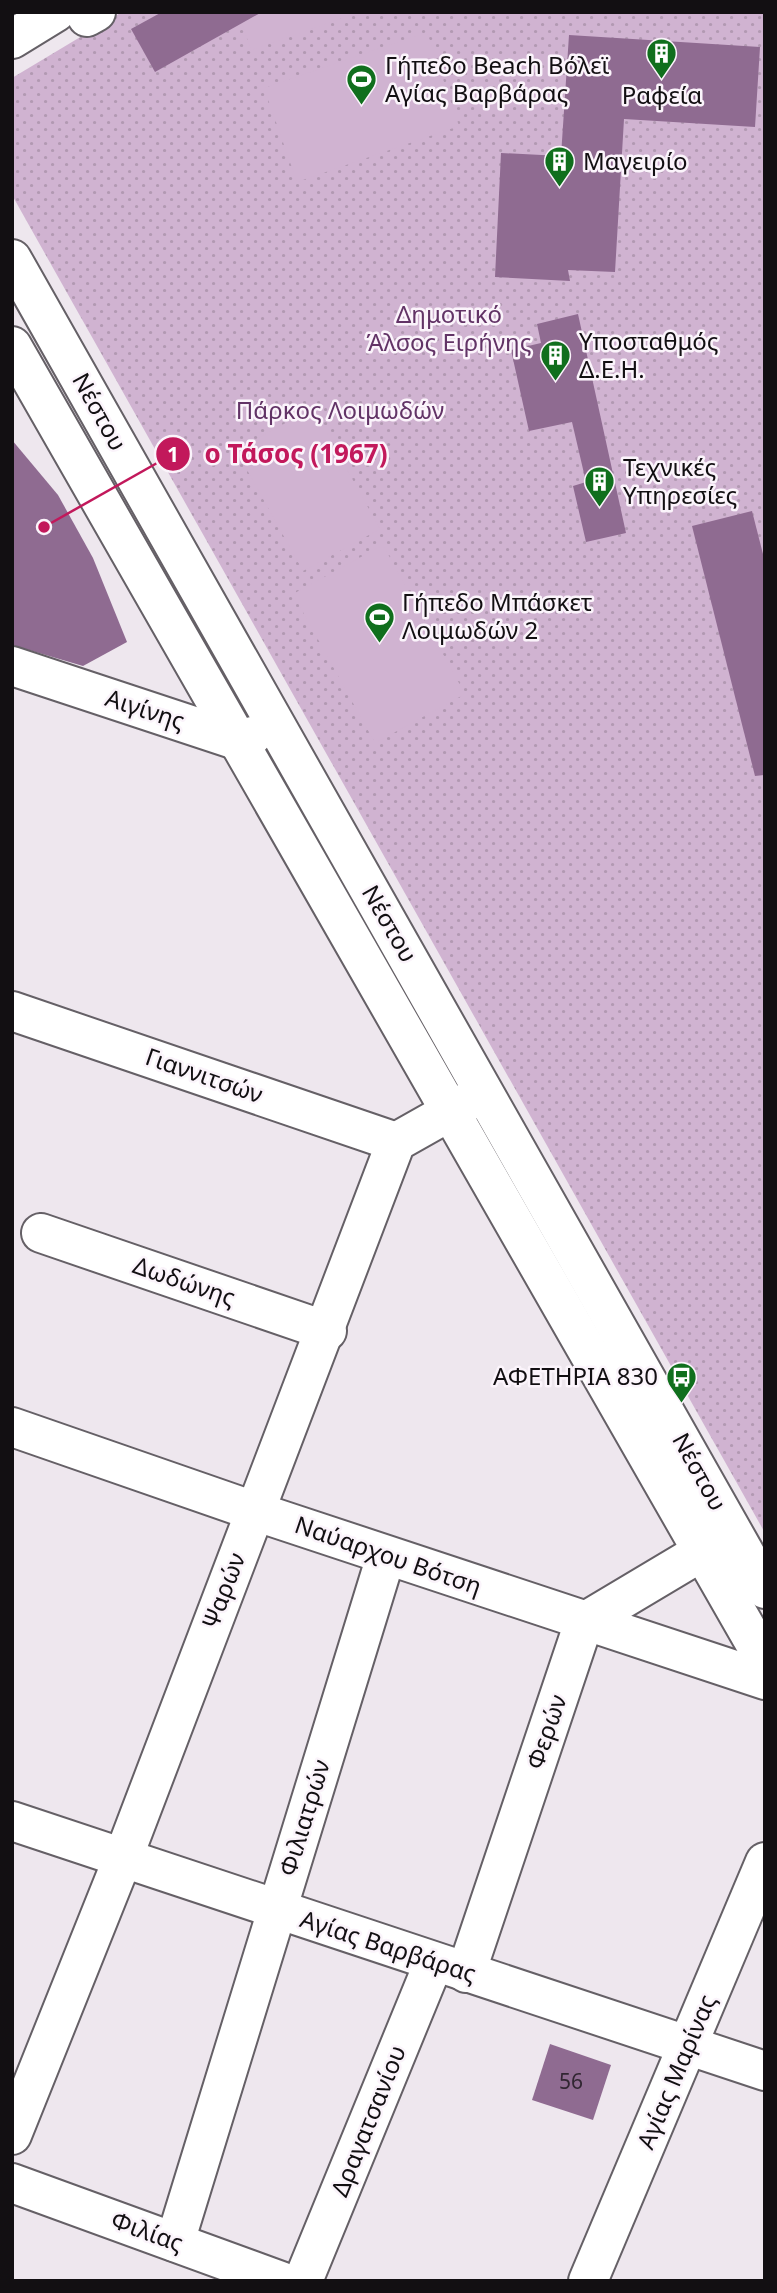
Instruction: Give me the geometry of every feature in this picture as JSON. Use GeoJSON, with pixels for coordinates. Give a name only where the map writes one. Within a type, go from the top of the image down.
{"type":"FeatureCollection","features":[{"type":"Feature","properties":{"kind":"street"},"geometry":{"type":"LineString","coordinates":[[12,39],[80,14]]}},
{"type":"Feature","properties":{"kind":"street","name":"Νέστου"},"geometry":{"type":"LineString","coordinates":[[12,260],[24,305],[274,723],[765,1589]]}},
{"type":"Feature","properties":{"kind":"street","name":"Νέστου"},"geometry":{"type":"LineString","coordinates":[[12,346],[242,742],[765,1661]]}},
{"type":"Feature","properties":{"kind":"street","name":"Αιγίνης"},"geometry":{"type":"LineString","coordinates":[[12,666],[242,742]]}},
{"type":"Feature","properties":{"kind":"street"},"geometry":{"type":"LineString","coordinates":[[242,742],[274,723]]}},
{"type":"Feature","properties":{"kind":"street","name":"Γιαννιτσών"},"geometry":{"type":"LineString","coordinates":[[12,1011],[396,1142]]}},
{"type":"Feature","properties":{"kind":"street"},"geometry":{"type":"LineString","coordinates":[[396,1142],[485,1092]]}},
{"type":"Feature","properties":{"kind":"street","name":"Ψαρών"},"geometry":{"type":"LineString","coordinates":[[12,2135],[123,1858],[254,1511],[327,1331],[396,1142]]}},
{"type":"Feature","properties":{"kind":"street","name":"Δωδώνης"},"geometry":{"type":"LineString","coordinates":[[41,1233],[327,1331]]}},
{"type":"Feature","properties":{"kind":"street","name":"Ναύαρχου Βότση"},"geometry":{"type":"LineString","coordinates":[[12,1427],[386,1556],[765,1680]]}},
{"type":"Feature","properties":{"kind":"street"},"geometry":{"type":"LineString","coordinates":[[584,1622],[703,1551]]}},
{"type":"Feature","properties":{"kind":"street","name":"Φιλιατρών"},"geometry":{"type":"LineString","coordinates":[[175,2242],[386,1556]]}},
{"type":"Feature","properties":{"kind":"street","name":"Φερών"},"geometry":{"type":"LineString","coordinates":[[450,1967],[584,1622]]}},
{"type":"Feature","properties":{"kind":"street","name":"Αγίας Βαρβάρας"},"geometry":{"type":"LineString","coordinates":[[12,1821],[765,2071]]}},
{"type":"Feature","properties":{"kind":"street","name":"Αγίας Μαρίνας"},"geometry":{"type":"LineString","coordinates":[[588,2281],[762,1876]]}},
{"type":"Feature","properties":{"kind":"street","name":"Δραγατσανίου"},"geometry":{"type":"LineString","coordinates":[[303,2281],[450,1967]]}},
{"type":"Feature","properties":{"kind":"street","name":"Φιλίας"},"geometry":{"type":"LineString","coordinates":[[12,2183],[281,2281]]}},
{"type":"Feature","properties":{"kind":"green space","name":"Δημοτικό Άλσος Ειρήνης"},"geometry":{"type":"Polygon","coordinates":[[[122,12],[765,12],[765,1533],[12,195],[12,78],[122,12]]]}},
{"type":"Feature","properties":{"kind":"green space"},"geometry":{"type":"Polygon","coordinates":[[[238,12],[360,12],[251,50],[238,12]]]}},
{"type":"Feature","properties":{"kind":"green space","name":"Γήπεδο Beach Βόλεϊ Αγίας Βαρβάρας"},"geometry":{"type":"Polygon","coordinates":[[[427,32],[459,126],[297,182],[264,88],[427,32]]]}},
{"type":"Feature","properties":{"kind":"green space"},"geometry":{"type":"Polygon","coordinates":[[[313,408],[380,529],[303,571],[236,450],[313,408]]]}},
{"type":"Feature","properties":{"kind":"green space","name":"Γήπεδο Μπάσκετ Λοιμωδών 2"},"geometry":{"type":"Polygon","coordinates":[[[383,545],[465,694],[375,743],[293,594],[383,545]]]}},
{"type":"Feature","properties":{"kind":"building"},"geometry":{"type":"Polygon","coordinates":[[[162,12],[262,12],[155,72],[131,29],[162,12]]]}},
{"type":"Feature","properties":{"kind":"building"},"geometry":{"type":"Polygon","coordinates":[[[569,35],[760,47],[755,127],[624,119],[615,272],[568,270],[570,281],[495,277],[501,153],[561,156],[569,35]]]}},
{"type":"Feature","properties":{"kind":"building","name":"Υποσταθμός Δ.Ε.Η."},"geometry":{"type":"Polygon","coordinates":[[[578,314],[626,533],[586,542],[573,486],[586,482],[572,422],[529,431],[511,350],[541,343],[537,324],[578,314]]]}},
{"type":"Feature","properties":{"kind":"building"},"geometry":{"type":"Polygon","coordinates":[[[12,440],[58,495],[93,558],[127,642],[83,666],[12,645],[12,440]]]}},
{"type":"Feature","properties":{"kind":"building"},"geometry":{"type":"Polygon","coordinates":[[[752,511],[765,562],[765,775],[755,776],[692,526],[752,511]]]}},
{"type":"Feature","properties":{"kind":"building"},"geometry":{"type":"Polygon","coordinates":[[[550,2044],[611,2065],[593,2120],[532,2100],[550,2044]]]}},
{"type":"Feature","properties":{"kind":"place","name":"Ραφεία"},"geometry":{"type":"Point","coordinates":[662,81]}},
{"type":"Feature","properties":{"kind":"place","name":"Γήπεδο Beach Βόλεϊ Αγίας Βαρβάρας"},"geometry":{"type":"Point","coordinates":[362,107]}},
{"type":"Feature","properties":{"kind":"place","name":"Μαγειρίο"},"geometry":{"type":"Point","coordinates":[560,189]}},
{"type":"Feature","properties":{"kind":"place","name":"Υποσταθμός Δ.Ε.Η."},"geometry":{"type":"Point","coordinates":[556,383]}},
{"type":"Feature","properties":{"kind":"place","name":"Τεχνικές Υπηρεσίες"},"geometry":{"type":"Point","coordinates":[600,509]}},
{"type":"Feature","properties":{"kind":"place","name":"ο Τάσος (1967)"},"geometry":{"type":"Point","coordinates":[44,527]}},
{"type":"Feature","properties":{"kind":"place","name":"Γήπεδο Μπάσκετ Λοιμωδών 2"},"geometry":{"type":"Point","coordinates":[379,644]}},
{"type":"Feature","properties":{"kind":"place","name":"ΑΦΕΤΗΡΙΑ 830"},"geometry":{"type":"Point","coordinates":[681,1404]}},
{"type":"Feature","properties":{"kind":"park label","name":"Πάρκος Λοιμωδών"},"geometry":{"type":"Point","coordinates":[340,411]}}]}
